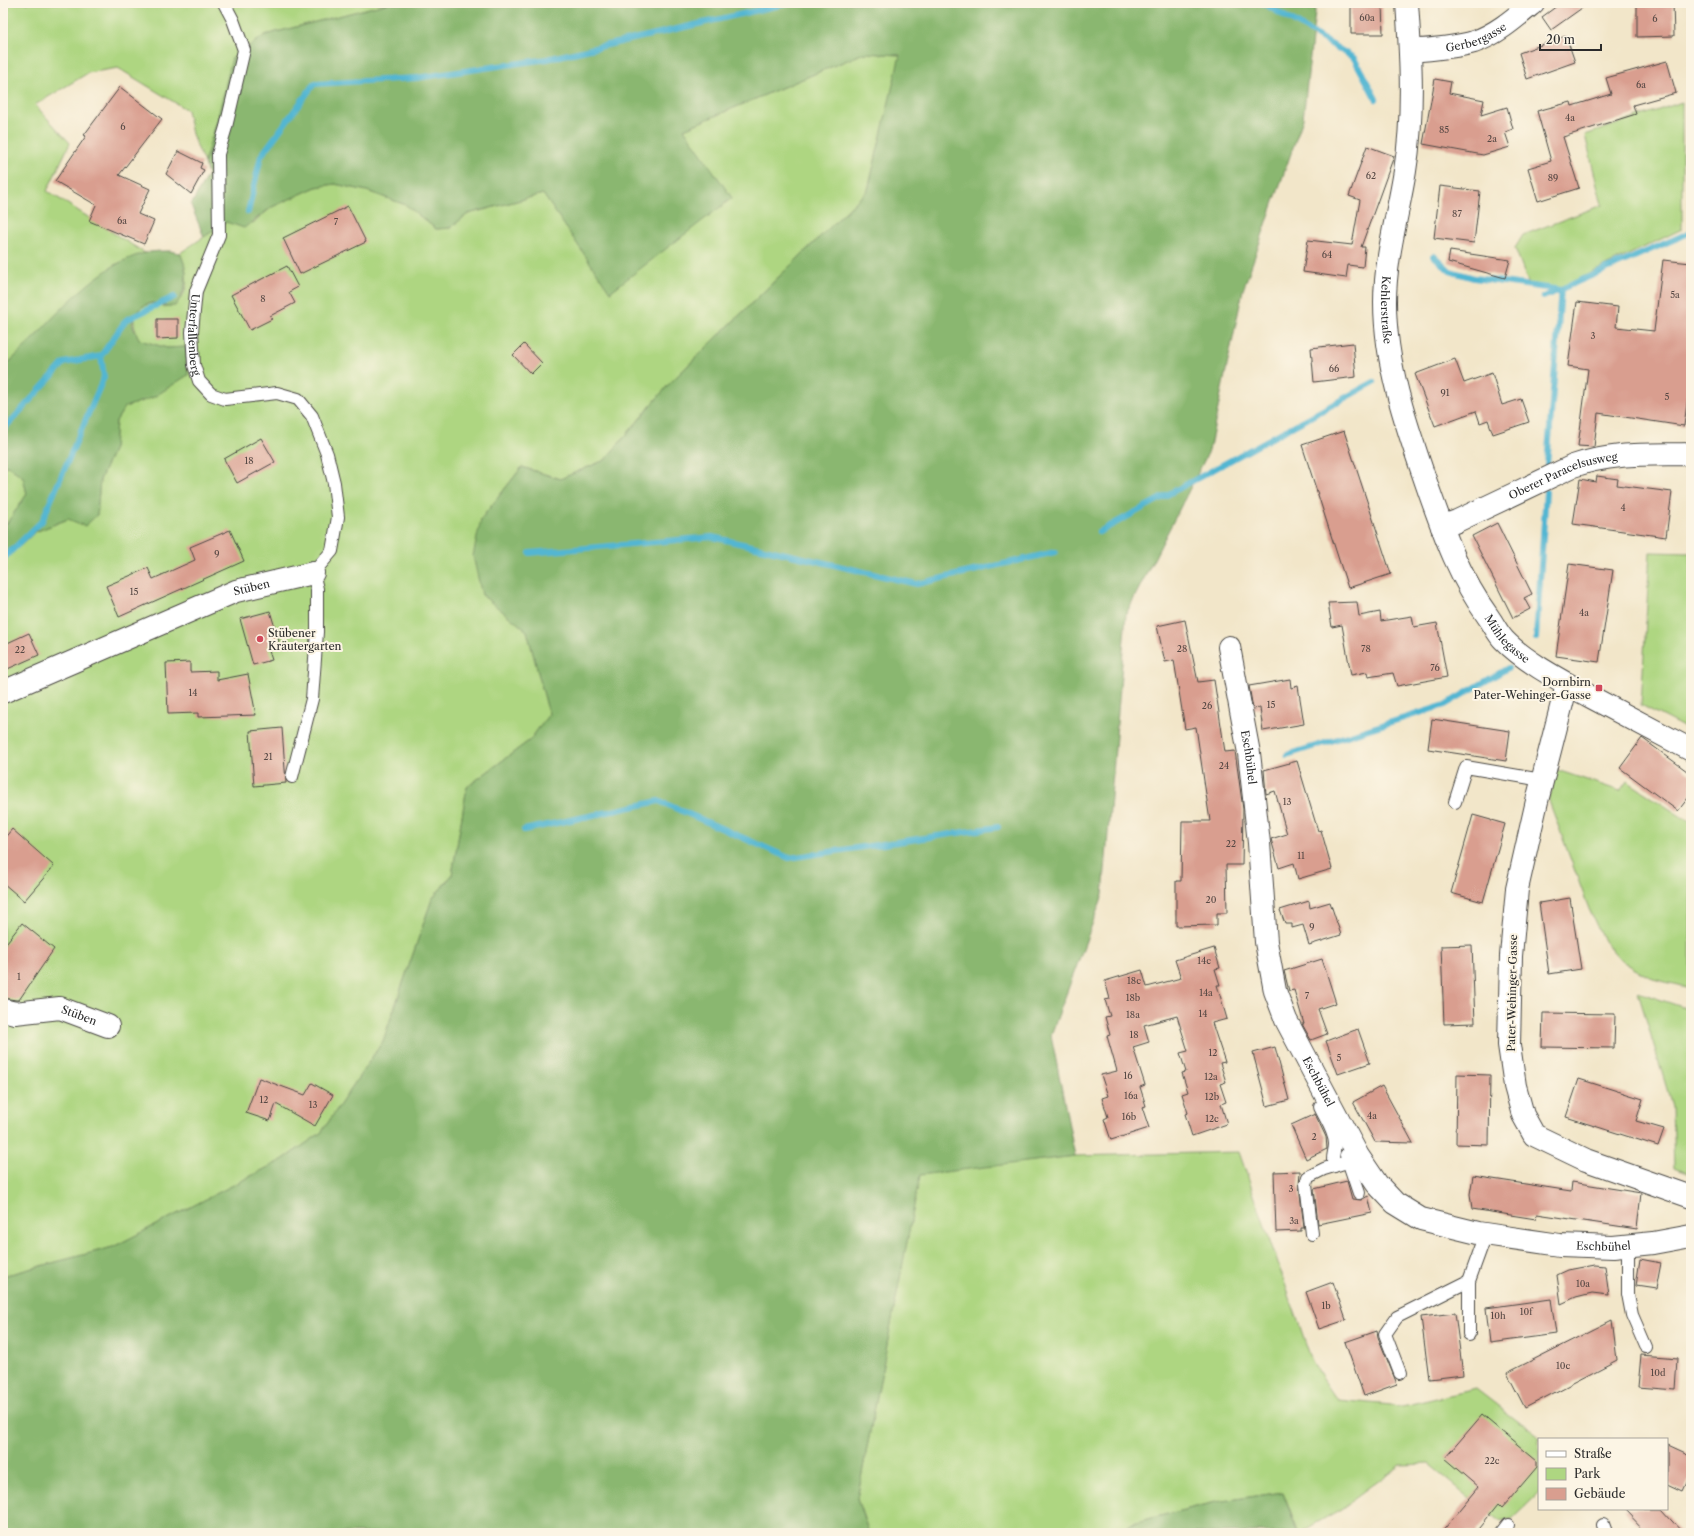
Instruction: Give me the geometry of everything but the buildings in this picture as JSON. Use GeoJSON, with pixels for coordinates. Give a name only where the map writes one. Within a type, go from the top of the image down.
{"type":"FeatureCollection","features":[{"type":"Feature","properties":{"kind":"street","name":"Kehlerstraße"},"geometry":{"type":"LineString","coordinates":[[1407,3],[1410,52],[1410,117],[1406,169],[1387,265],[1385,303],[1388,347],[1397,390],[1454,560]]}},
{"type":"Feature","properties":{"kind":"street","name":"Gerbergasse"},"geometry":{"type":"LineString","coordinates":[[1410,52],[1453,47],[1474,42],[1510,22],[1533,3]]}},
{"type":"Feature","properties":{"kind":"street","name":"Oberer Paracelsusweg"},"geometry":{"type":"LineString","coordinates":[[1442,527],[1457,522],[1563,471],[1593,460],[1618,455],[1691,454]]}},
{"type":"Feature","properties":{"kind":"street","name":"Mühlegasse"},"geometry":{"type":"LineString","coordinates":[[1454,560],[1475,599],[1504,640],[1536,665],[1567,684],[1691,750]]}},
{"type":"Feature","properties":{"kind":"street","name":"Stüben"},"geometry":{"type":"LineString","coordinates":[[3,692],[236,590],[313,572]]}},
{"type":"Feature","properties":{"kind":"street","name":"Eschbühel"},"geometry":{"type":"LineString","coordinates":[[1229,647],[1250,760],[1260,842],[1266,942],[1275,991],[1286,1020],[1347,1135],[1377,1184],[1395,1202],[1421,1219],[1486,1234],[1560,1245],[1628,1246],[1691,1236]]}},
{"type":"Feature","properties":{"kind":"street","name":"Pater-Wehinger-Gasse"},"geometry":{"type":"LineString","coordinates":[[1567,684],[1542,780],[1517,889],[1511,956],[1509,1045],[1515,1086],[1523,1115],[1534,1135],[1586,1160],[1691,1197]]}},
{"type":"Feature","properties":{"kind":"street","name":"Stüben"},"geometry":{"type":"LineString","coordinates":[[3,1010],[15,1013],[60,1008],[108,1026]]}},
{"type":"Feature","properties":{"kind":"lane","name":"Unterfallenberg"},"geometry":{"type":"LineString","coordinates":[[224,3],[233,20],[244,50],[226,127],[218,154],[219,235],[196,291],[192,332],[194,365],[199,381],[211,394],[225,399],[277,393],[298,399],[312,416],[331,469],[338,517],[332,551],[313,572]]}},
{"type":"Feature","properties":{"kind":"lane"},"geometry":{"type":"LineString","coordinates":[[292,777],[312,699],[317,632],[316,589],[313,572]]}},
{"type":"Feature","properties":{"kind":"lane"},"geometry":{"type":"LineString","coordinates":[[1456,802],[1466,767],[1542,780]]}},
{"type":"Feature","properties":{"kind":"lane"},"geometry":{"type":"LineString","coordinates":[[1320,1107],[1334,1136],[1335,1143],[1332,1157],[1334,1166]]}},
{"type":"Feature","properties":{"kind":"lane"},"geometry":{"type":"LineString","coordinates":[[1347,1135],[1345,1144],[1347,1162],[1359,1193]]}},
{"type":"Feature","properties":{"kind":"lane"},"geometry":{"type":"LineString","coordinates":[[1312,1234],[1306,1184],[1308,1177],[1347,1162]]}},
{"type":"Feature","properties":{"kind":"lane"},"geometry":{"type":"LineString","coordinates":[[1469,1334],[1469,1281],[1486,1234]]}},
{"type":"Feature","properties":{"kind":"lane"},"geometry":{"type":"LineString","coordinates":[[1628,1246],[1628,1294],[1632,1315],[1646,1347]]}},
{"type":"Feature","properties":{"kind":"lane"},"geometry":{"type":"LineString","coordinates":[[1400,1373],[1385,1334],[1397,1317],[1469,1281]]}},
{"type":"Feature","properties":{"kind":"green space"},"geometry":{"type":"Polygon","coordinates":[[[3,3],[389,3],[265,35],[217,121],[204,163],[192,134],[187,110],[118,68],[88,73],[35,105],[70,143],[47,191],[145,253],[114,265],[3,368],[3,3]]]}},
{"type":"Feature","properties":{"kind":"green space"},"geometry":{"type":"Polygon","coordinates":[[[389,3],[1316,3],[1303,119],[1243,290],[1209,451],[1126,614],[1103,895],[1051,1035],[1075,1156],[920,1175],[857,1499],[869,1533],[3,1533],[3,1276],[113,1247],[282,1160],[321,1133],[383,1041],[432,899],[452,875],[467,787],[530,740],[549,714],[527,631],[482,595],[473,556],[481,519],[522,467],[560,479],[605,460],[670,383],[868,190],[900,55],[864,53],[684,129],[732,198],[610,292],[543,194],[468,214],[450,228],[436,229],[406,205],[367,191],[335,184],[316,187],[272,207],[244,228],[226,222],[204,237],[191,205],[208,174],[204,163],[217,121],[232,58],[265,35],[389,3]]]}},
{"type":"Feature","properties":{"kind":"green space"},"geometry":{"type":"Polygon","coordinates":[[[864,53],[901,55],[868,190],[670,383],[605,460],[560,479],[522,467],[481,519],[482,595],[527,630],[549,714],[530,740],[467,787],[452,875],[432,899],[383,1041],[321,1133],[282,1160],[113,1247],[3,1276],[3,562],[35,532],[68,519],[97,515],[100,480],[114,448],[116,421],[125,407],[154,397],[186,347],[167,348],[139,340],[134,322],[136,312],[145,305],[153,303],[165,307],[182,297],[186,287],[186,275],[184,263],[180,253],[226,222],[253,223],[272,207],[316,187],[335,184],[367,191],[406,205],[436,229],[450,228],[468,214],[543,194],[611,292],[684,129],[864,53]]]}},
{"type":"Feature","properties":{"kind":"green space"},"geometry":{"type":"Polygon","coordinates":[[[1682,102],[1682,229],[1568,284],[1553,289],[1530,287],[1515,248],[1523,235],[1602,205],[1585,135],[1682,102]]]}},
{"type":"Feature","properties":{"kind":"green space"},"geometry":{"type":"Polygon","coordinates":[[[154,251],[170,251],[180,253],[183,260],[186,280],[183,294],[175,306],[150,303],[142,307],[134,318],[133,326],[140,340],[167,348],[186,347],[188,375],[154,397],[125,407],[116,421],[114,448],[100,480],[97,515],[85,526],[68,519],[35,532],[3,562],[3,529],[27,494],[23,477],[8,466],[3,466],[3,368],[87,285],[106,271],[125,260],[145,253],[154,251]]]}},
{"type":"Feature","properties":{"kind":"green space"},"geometry":{"type":"Polygon","coordinates":[[[3,466],[8,466],[23,477],[27,494],[3,529],[3,466]]]}},
{"type":"Feature","properties":{"kind":"green space"},"geometry":{"type":"Polygon","coordinates":[[[1650,552],[1691,553],[1691,731],[1641,705],[1650,552]]]}},
{"type":"Feature","properties":{"kind":"green space"},"geometry":{"type":"Polygon","coordinates":[[[1557,770],[1620,791],[1627,781],[1691,823],[1690,988],[1653,979],[1622,961],[1604,941],[1589,909],[1549,801],[1557,770]]]}},
{"type":"Feature","properties":{"kind":"green space"},"geometry":{"type":"Polygon","coordinates":[[[1638,992],[1691,1010],[1691,1175],[1674,1168],[1672,1106],[1638,992]]]}},
{"type":"Feature","properties":{"kind":"green space"},"geometry":{"type":"Polygon","coordinates":[[[1239,1152],[1313,1364],[1337,1400],[1402,1406],[1476,1389],[1540,1438],[1538,1438],[1538,1494],[1512,1519],[1498,1521],[1429,1464],[1400,1465],[1341,1509],[1299,1533],[1283,1492],[1216,1502],[1136,1522],[1118,1533],[869,1533],[857,1499],[920,1174],[1075,1156],[1239,1152]]]}},
{"type":"Feature","properties":{"kind":"green space"},"geometry":{"type":"Polygon","coordinates":[[[1283,1492],[1298,1533],[1118,1533],[1136,1522],[1216,1502],[1283,1492]]]}},
{"type":"Feature","properties":{"kind":"waterway"},"geometry":{"type":"LineString","coordinates":[[248,212],[261,156],[314,84],[416,78],[547,59],[789,3]]}},
{"type":"Feature","properties":{"kind":"waterway"},"geometry":{"type":"LineString","coordinates":[[1263,3],[1354,58],[1376,99]]}},
{"type":"Feature","properties":{"kind":"waterway"},"geometry":{"type":"LineString","coordinates":[[1543,297],[1691,232]]}},
{"type":"Feature","properties":{"kind":"waterway"},"geometry":{"type":"LineString","coordinates":[[1434,256],[1450,271],[1474,278],[1561,290],[1547,465]]}},
{"type":"Feature","properties":{"kind":"waterway"},"geometry":{"type":"LineString","coordinates":[[3,559],[42,521],[104,377],[101,356],[126,320],[174,297]]}},
{"type":"Feature","properties":{"kind":"waterway"},"geometry":{"type":"LineString","coordinates":[[3,430],[64,363],[101,356]]}},
{"type":"Feature","properties":{"kind":"waterway"},"geometry":{"type":"LineString","coordinates":[[1099,532],[1374,382]]}},
{"type":"Feature","properties":{"kind":"waterway"},"geometry":{"type":"LineString","coordinates":[[1536,638],[1546,492]]}},
{"type":"Feature","properties":{"kind":"waterway"},"geometry":{"type":"LineString","coordinates":[[530,553],[712,537],[917,584],[1055,552]]}},
{"type":"Feature","properties":{"kind":"waterway"},"geometry":{"type":"LineString","coordinates":[[1287,755],[1445,705],[1508,668]]}},
{"type":"Feature","properties":{"kind":"waterway"},"geometry":{"type":"LineString","coordinates":[[524,830],[659,801],[789,858],[998,827]]}},
{"type":"Feature","properties":{"kind":"place","name":"Stübener Kräutergarten"},"geometry":{"type":"Point","coordinates":[260,639]}},
{"type":"Feature","properties":{"kind":"place","name":"Dornbirn Pater-Wehinger-Gasse"},"geometry":{"type":"Point","coordinates":[1599,688]}}]}
